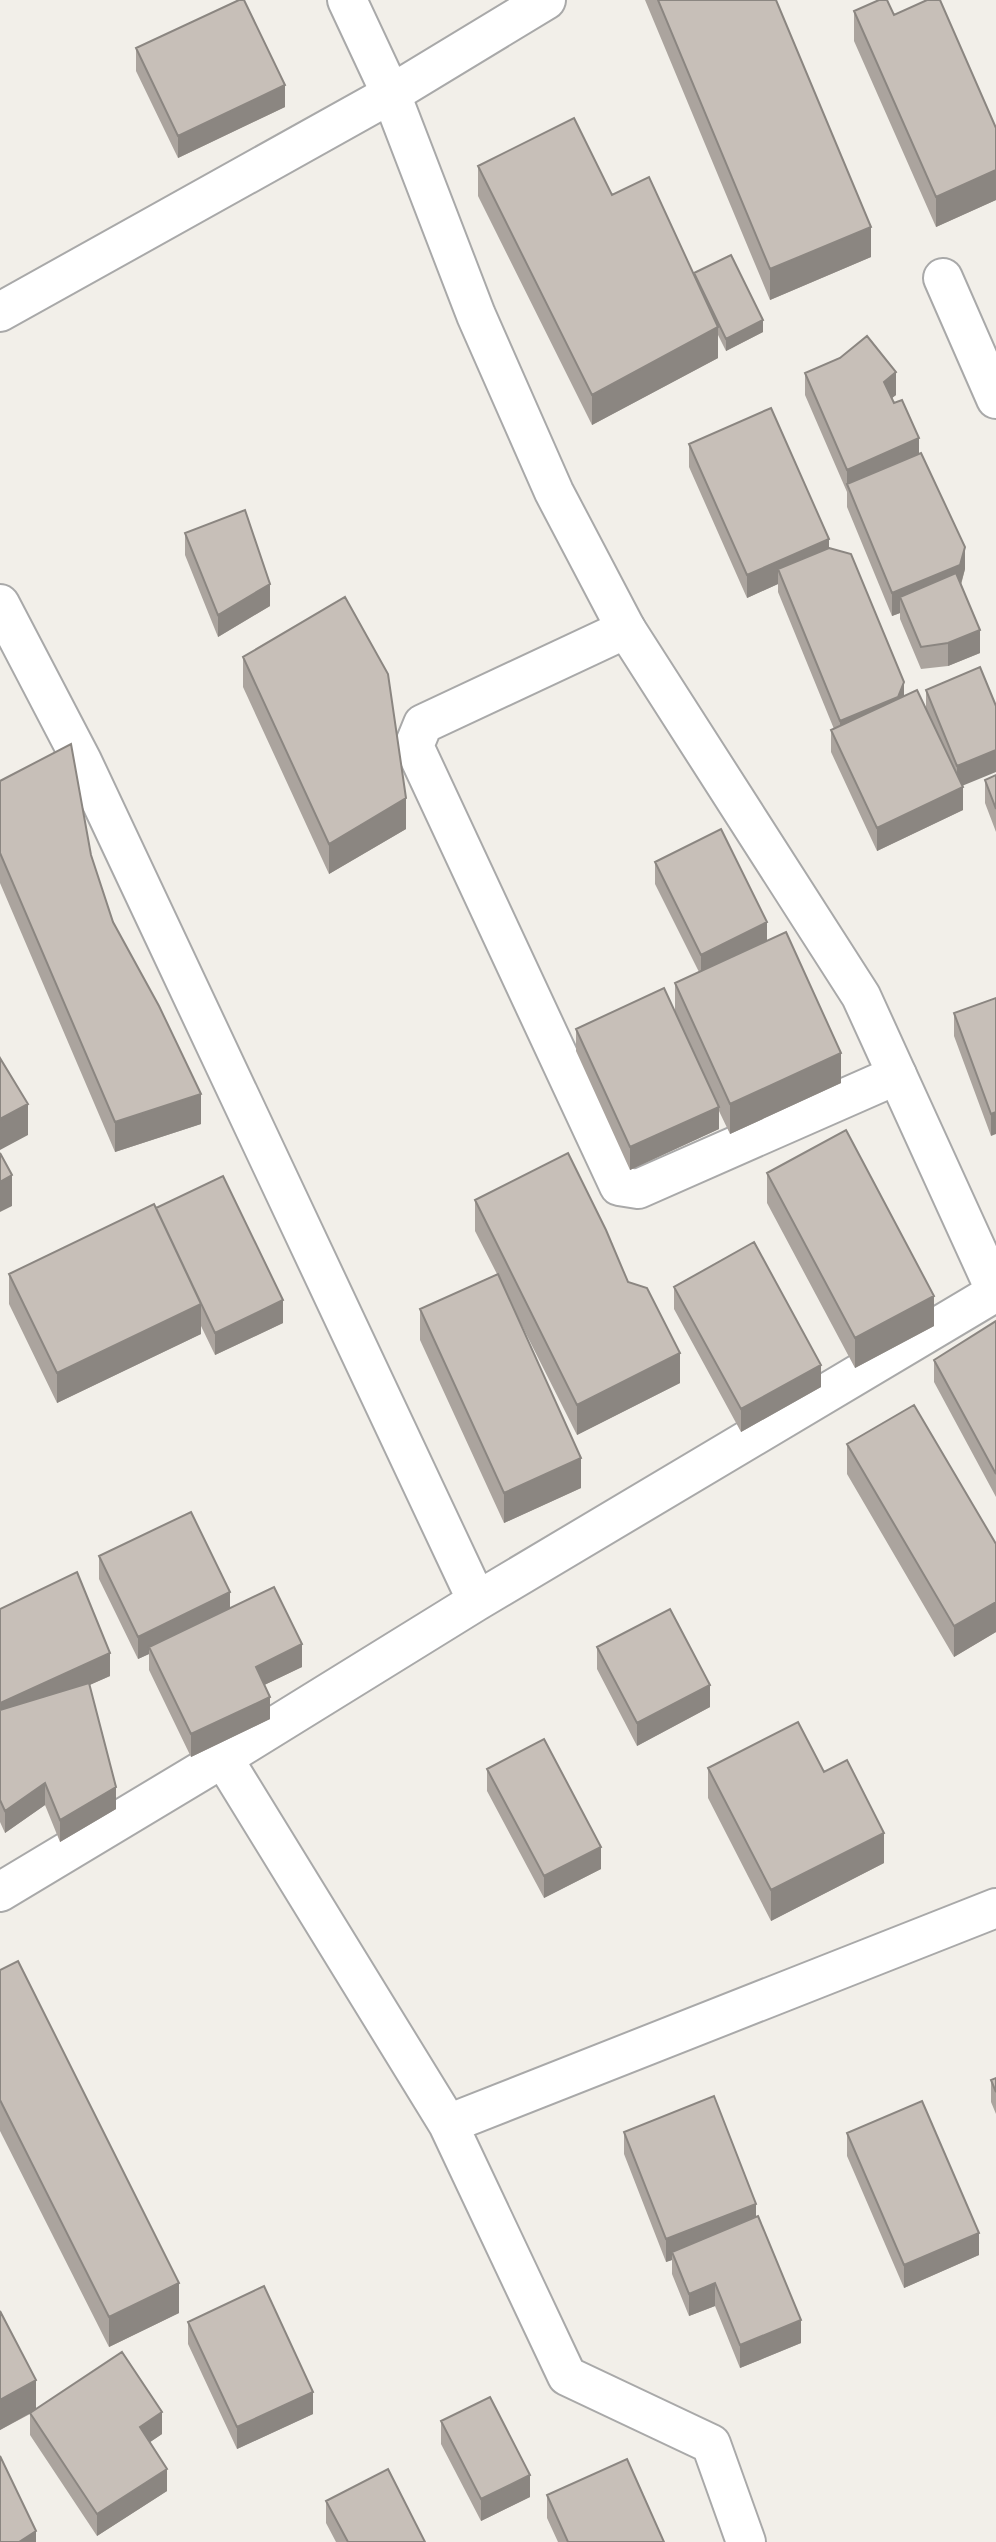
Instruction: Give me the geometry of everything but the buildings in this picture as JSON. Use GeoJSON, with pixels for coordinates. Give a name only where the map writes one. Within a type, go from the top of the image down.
{"type":"FeatureCollection","features":[{"type":"Feature","properties":{"kind":"street"},"geometry":{"type":"LineString","coordinates":[[4,1879],[223,1758],[477,1601],[996,1292],[861,996],[626,629],[554,492],[476,315],[391,94],[348,0]]}},
{"type":"Feature","properties":{"kind":"street"},"geometry":{"type":"LineString","coordinates":[[0,312],[391,94],[546,0]]}},
{"type":"Feature","properties":{"kind":"street"},"geometry":{"type":"LineString","coordinates":[[943,278],[996,399]]}},
{"type":"Feature","properties":{"kind":"street"},"geometry":{"type":"LineString","coordinates":[[0,604],[82,761],[477,1601]]}},
{"type":"Feature","properties":{"kind":"street"},"geometry":{"type":"LineString","coordinates":[[626,629],[423,724],[414,746],[620,1186],[638,1189],[897,1075]]}},
{"type":"Feature","properties":{"kind":"street"},"geometry":{"type":"LineString","coordinates":[[223,1758],[448,2124],[567,2376],[711,2444],[746,2542]]}},
{"type":"Feature","properties":{"kind":"street"},"geometry":{"type":"LineString","coordinates":[[448,2124],[996,1908]]}}]}
